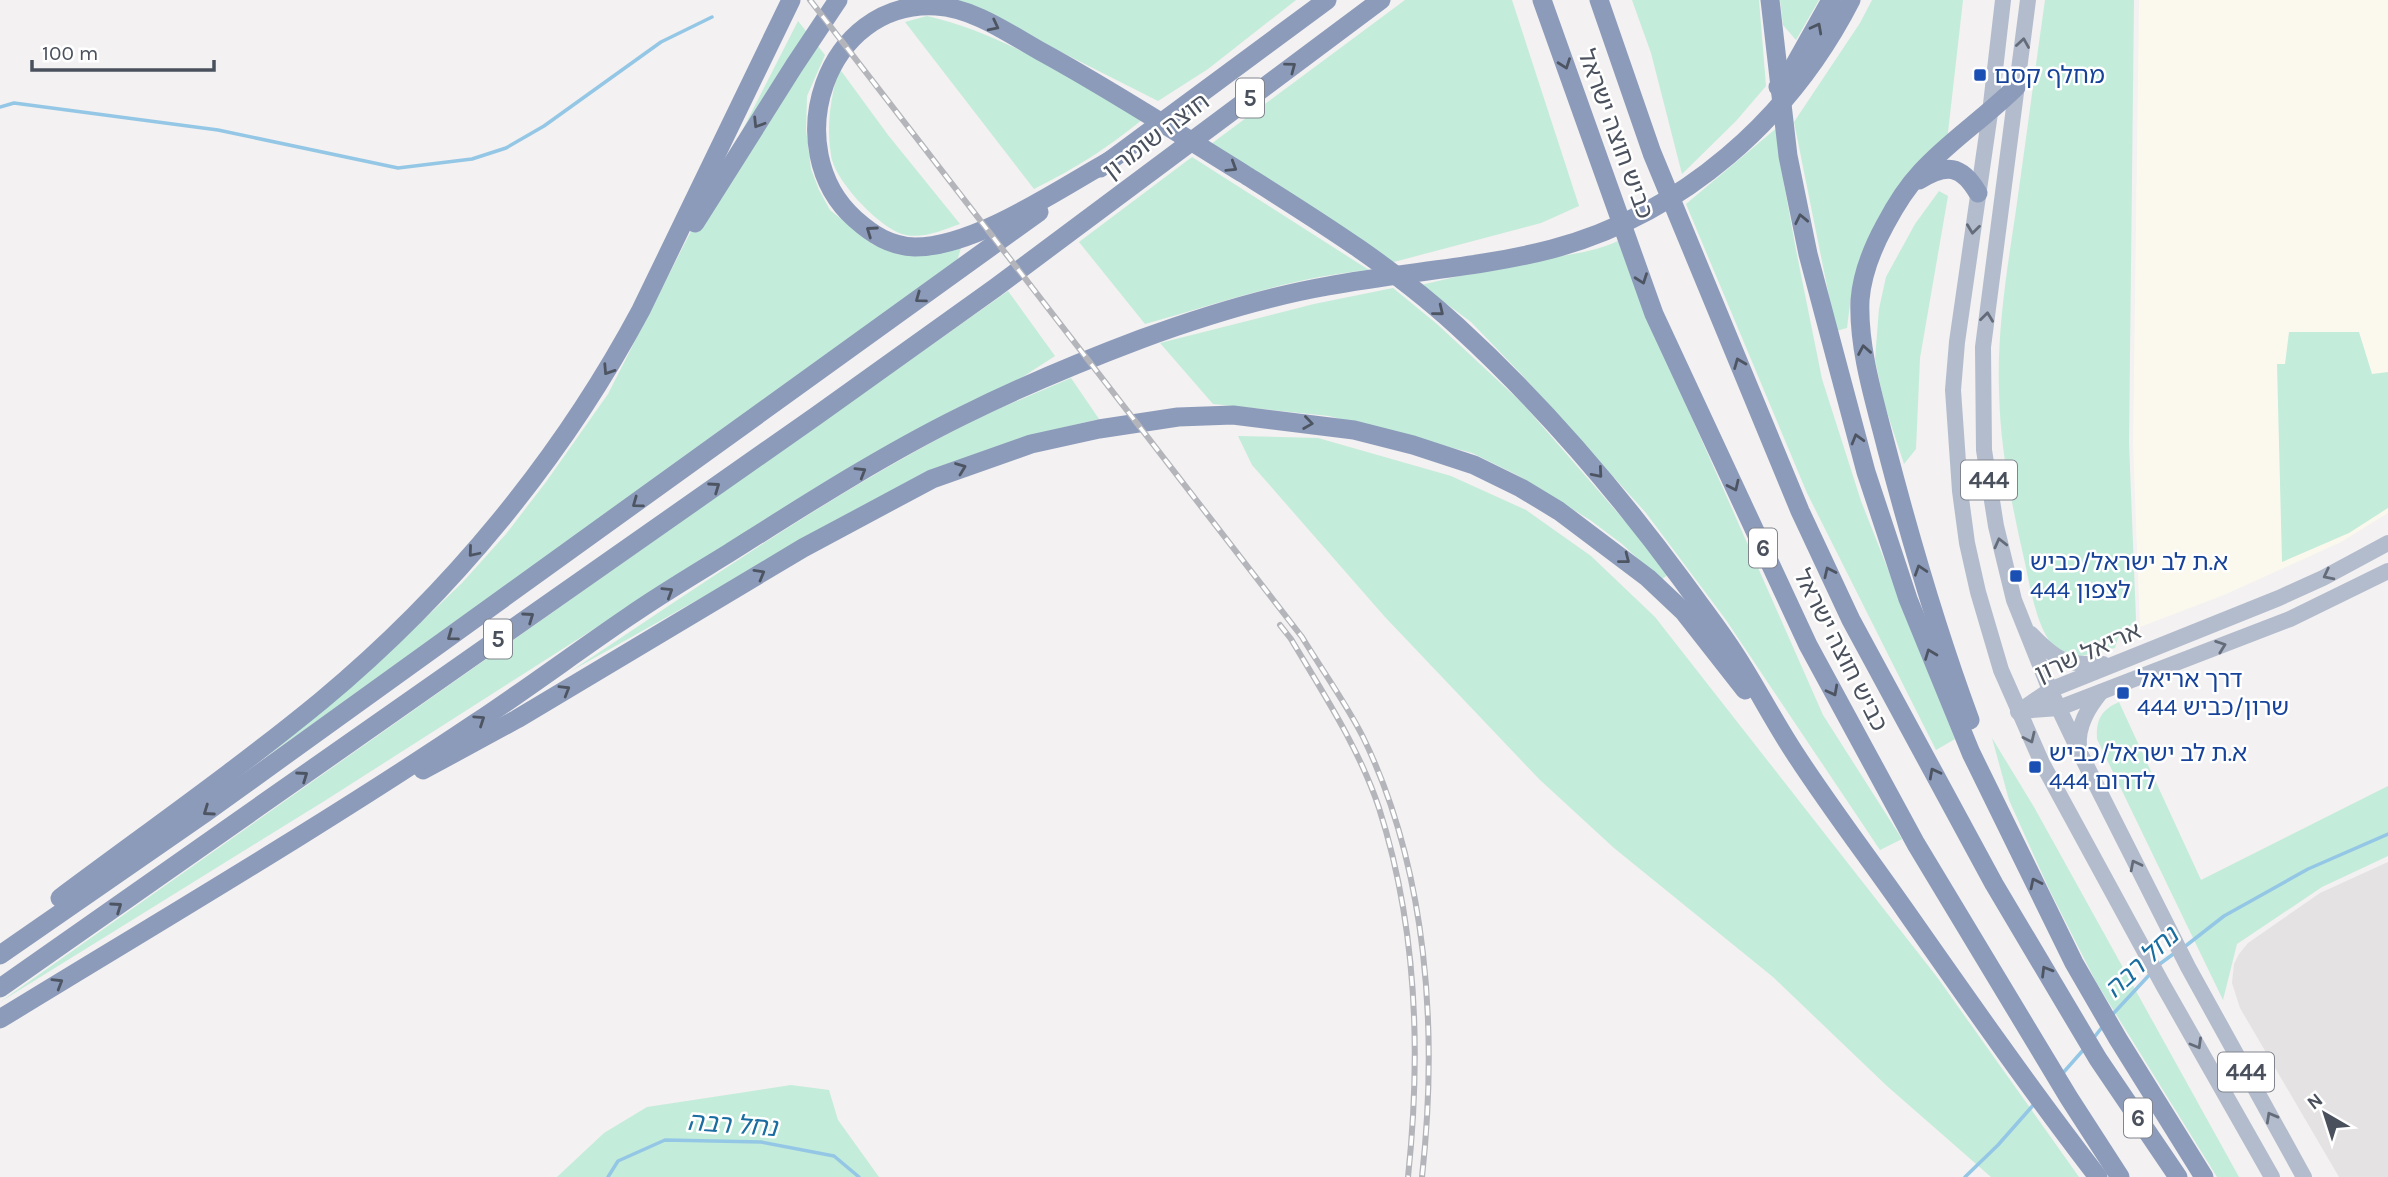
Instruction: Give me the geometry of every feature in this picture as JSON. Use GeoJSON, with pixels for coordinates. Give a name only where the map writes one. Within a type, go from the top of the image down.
{"type":"FeatureCollection","features":[{"type":"Feature","properties":{"kind":"highway"},"geometry":{"type":"LineString","coordinates":[[0,943],[322,700],[390,638],[470,557],[525,488],[615,359],[791,0]]}},
{"type":"Feature","properties":{"kind":"highway"},"geometry":{"type":"LineString","coordinates":[[641,310],[794,65],[838,0]]}},
{"type":"Feature","properties":{"kind":"highway","name":"חוצה שומרון"},"geometry":{"type":"LineString","coordinates":[[0,955],[205,813],[976,258],[1051,198],[1102,166],[1327,0]]}},
{"type":"Feature","properties":{"kind":"highway","name":"חוצה שומרון"},"geometry":{"type":"LineString","coordinates":[[0,988],[805,424],[995,288],[1381,0]]}},
{"type":"Feature","properties":{"kind":"highway","name":"כביש חוצה ישראל"},"geometry":{"type":"LineString","coordinates":[[1542,0],[1654,314],[1808,645],[1916,844],[2069,1098],[2120,1177]]}},
{"type":"Feature","properties":{"kind":"highway","name":"כביש חוצה ישראל"},"geometry":{"type":"LineString","coordinates":[[1599,0],[1652,153],[1800,511],[1851,620],[1994,884],[2098,1059],[2178,1177]]}},
{"type":"Feature","properties":{"kind":"highway"},"geometry":{"type":"LineString","coordinates":[[1770,0],[1790,169],[1808,254],[1866,472],[1908,599],[1971,753],[2074,963],[2204,1177]]}},
{"type":"Feature","properties":{"kind":"highway"},"geometry":{"type":"LineString","coordinates":[[0,1019],[476,723],[632,614],[777,522],[935,430],[1062,369],[1250,304],[1325,286],[1550,249],[1639,215],[1685,188],[1739,146],[1775,112],[1804,76],[1843,2]]}},
{"type":"Feature","properties":{"kind":"highway"},"geometry":{"type":"LineString","coordinates":[[1051,198],[959,239],[919,247],[891,244],[870,232],[847,212],[830,185],[817,154],[816,111],[826,76],[839,51],[866,26],[887,14],[918,6],[941,6],[969,14],[1108,88],[1356,248],[1406,284],[1455,324],[1532,402],[1636,518],[1735,653],[1793,751]]}},
{"type":"Feature","properties":{"kind":"highway"},"geometry":{"type":"LineString","coordinates":[[2015,843],[1965,708],[1918,565],[1881,428],[1863,347],[1860,298],[1869,260],[1885,225],[1907,189],[1934,159],[1990,113],[2016,87]]}},
{"type":"Feature","properties":{"kind":"highway"},"geometry":{"type":"LineString","coordinates":[[1907,189],[1935,171],[1952,169],[1966,176],[1978,193]]}},
{"type":"Feature","properties":{"kind":"highway"},"geometry":{"type":"LineString","coordinates":[[269,854],[517,719],[803,548],[932,480],[1031,444],[1178,417],[1241,416],[1354,430],[1413,445],[1474,465],[1521,488],[1609,546],[1683,611],[1793,751],[2027,1084],[2098,1177]]}},
{"type":"Feature","properties":{"kind":"main road","name":"444"},"geometry":{"type":"LineString","coordinates":[[2003,0],[1953,390],[1955,451],[1967,543],[1978,592],[2001,670],[2048,775],[2272,1177]]}},
{"type":"Feature","properties":{"kind":"main road","name":"444"},"geometry":{"type":"LineString","coordinates":[[2028,0],[1983,347],[1984,450],[1996,526],[2014,600],[2050,690],[2166,926],[2304,1177]]}},
{"type":"Feature","properties":{"kind":"main road","name":"אריאל שרון"},"geometry":{"type":"LineString","coordinates":[[2018,712],[2050,690],[2279,598],[2388,544]]}},
{"type":"Feature","properties":{"kind":"main road","name":"אריאל שרון"},"geometry":{"type":"LineString","coordinates":[[2018,712],[2059,708],[2290,619],[2388,571]]}},
{"type":"Feature","properties":{"kind":"main road"},"geometry":{"type":"LineString","coordinates":[[2025,627],[2058,659],[2080,665],[2116,663]]}},
{"type":"Feature","properties":{"kind":"main road"},"geometry":{"type":"LineString","coordinates":[[2080,753],[2080,730],[2092,703],[2102,691]]}},
{"type":"Feature","properties":{"kind":"shaded area"},"geometry":{"type":"Polygon","coordinates":[[[2139,0],[2388,0],[2388,513],[2341,542],[2224,595],[2140,627],[2133,445],[2139,0]]]}},
{"type":"Feature","properties":{"kind":"shaded area"},"geometry":{"type":"Polygon","coordinates":[[[2388,862],[2388,1177],[2339,1177],[2240,1008],[2232,983],[2234,964],[2248,943],[2320,893],[2388,862]]]}},
{"type":"Feature","properties":{"kind":"green space"},"geometry":{"type":"Polygon","coordinates":[[[958,0],[1296,0],[1208,69],[1158,101],[958,0]]]}},
{"type":"Feature","properties":{"kind":"green space"},"geometry":{"type":"Polygon","coordinates":[[[1405,0],[1512,0],[1579,206],[1541,223],[1390,263],[1211,144],[1405,0]]]}},
{"type":"Feature","properties":{"kind":"green space"},"geometry":{"type":"Polygon","coordinates":[[[1632,0],[1759,0],[1766,86],[1736,121],[1682,174],[1651,53],[1632,0]]]}},
{"type":"Feature","properties":{"kind":"green space"},"geometry":{"type":"Polygon","coordinates":[[[1780,0],[1819,0],[1796,40],[1783,25],[1780,0]]]}},
{"type":"Feature","properties":{"kind":"green space"},"geometry":{"type":"Polygon","coordinates":[[[1872,0],[1963,0],[1947,141],[1860,258],[1847,328],[1836,331],[1794,122],[1860,23],[1872,0]]]}},
{"type":"Feature","properties":{"kind":"green space"},"geometry":{"type":"Polygon","coordinates":[[[2045,0],[2134,0],[2129,443],[2136,620],[2118,638],[2115,648],[2080,656],[2059,651],[2040,623],[2011,499],[2000,412],[1999,368],[2003,300],[2045,0]]]}},
{"type":"Feature","properties":{"kind":"green space"},"geometry":{"type":"Polygon","coordinates":[[[927,16],[984,34],[1011,46],[1143,119],[1090,157],[1034,189],[905,22],[927,16]]]}},
{"type":"Feature","properties":{"kind":"green space"},"geometry":{"type":"Polygon","coordinates":[[[798,21],[825,55],[807,96],[806,130],[811,169],[830,210],[872,244],[900,255],[961,248],[957,261],[706,447],[172,823],[393,649],[462,583],[506,534],[608,394],[798,21]]]}},
{"type":"Feature","properties":{"kind":"green space"},"geometry":{"type":"Polygon","coordinates":[[[839,68],[888,135],[960,224],[924,235],[902,234],[881,222],[848,189],[834,165],[829,133],[830,111],[839,68]]]}},
{"type":"Feature","properties":{"kind":"green space"},"geometry":{"type":"Polygon","coordinates":[[[1779,126],[1784,184],[1822,379],[1861,501],[1955,739],[1936,750],[1807,493],[1686,204],[1779,126]]]}},
{"type":"Feature","properties":{"kind":"green space"},"geometry":{"type":"Polygon","coordinates":[[[1192,157],[1369,270],[1312,278],[1145,324],[1079,242],[1192,157]]]}},
{"type":"Feature","properties":{"kind":"green space"},"geometry":{"type":"Polygon","coordinates":[[[1939,191],[1948,196],[1920,358],[1916,449],[1904,464],[1884,403],[1875,359],[1879,309],[1886,277],[1915,224],[1939,191]]]}},
{"type":"Feature","properties":{"kind":"green space"},"geometry":{"type":"Polygon","coordinates":[[[1618,241],[1680,391],[1823,715],[1902,839],[1880,850],[1726,620],[1646,513],[1471,322],[1421,285],[1522,262],[1583,252],[1618,241]]]}},
{"type":"Feature","properties":{"kind":"green space"},"geometry":{"type":"Polygon","coordinates":[[[1393,288],[1437,324],[1522,403],[1670,573],[1661,580],[1622,544],[1590,520],[1519,476],[1472,453],[1329,416],[1213,404],[1160,343],[1314,304],[1393,288]]]}},
{"type":"Feature","properties":{"kind":"green space"},"geometry":{"type":"Polygon","coordinates":[[[1008,291],[1055,356],[1018,380],[746,532],[326,800],[0,1002],[1008,291]]]}},
{"type":"Feature","properties":{"kind":"green space"},"geometry":{"type":"Polygon","coordinates":[[[2289,332],[2359,332],[2372,374],[2388,372],[2388,508],[2349,533],[2282,562],[2277,364],[2285,364],[2289,332]]]}},
{"type":"Feature","properties":{"kind":"green space"},"geometry":{"type":"Polygon","coordinates":[[[1071,378],[1099,419],[1024,437],[925,472],[571,671],[852,488],[964,425],[1071,378]]]}},
{"type":"Feature","properties":{"kind":"green space"},"geometry":{"type":"Polygon","coordinates":[[[1238,436],[1318,438],[1451,476],[1526,510],[1591,556],[1655,617],[1937,977],[2079,1177],[1991,1177],[1887,1086],[1773,977],[1614,848],[1539,779],[1385,617],[1252,465],[1238,436]]]}},
{"type":"Feature","properties":{"kind":"green space"},"geometry":{"type":"Polygon","coordinates":[[[2119,702],[2201,880],[2388,786],[2388,856],[2322,887],[2237,944],[2223,1000],[2097,739],[2097,726],[2101,716],[2119,702]]]}},
{"type":"Feature","properties":{"kind":"green space"},"geometry":{"type":"Polygon","coordinates":[[[1992,738],[2034,807],[2239,1177],[2217,1177],[2096,982],[2049,889],[2009,800],[1992,738]]]}},
{"type":"Feature","properties":{"kind":"green space"},"geometry":{"type":"Polygon","coordinates":[[[791,1085],[829,1090],[838,1120],[879,1177],[557,1177],[604,1133],[647,1107],[791,1085]]]}},
{"type":"Feature","properties":{"kind":"waterway"},"geometry":{"type":"LineString","coordinates":[[0,107],[14,103],[218,130],[398,168],[472,159],[506,148],[544,126],[661,42],[712,17]]}},
{"type":"Feature","properties":{"kind":"waterway","name":"נחל רבה"},"geometry":{"type":"LineString","coordinates":[[2183,948],[2224,916],[2308,869],[2388,834]]}},
{"type":"Feature","properties":{"kind":"waterway","name":"נחל רבה"},"geometry":{"type":"LineString","coordinates":[[2157,966],[2176,952]]}},
{"type":"Feature","properties":{"kind":"waterway","name":"נחל רבה"},"geometry":{"type":"LineString","coordinates":[[2112,1015],[2152,972]]}},
{"type":"Feature","properties":{"kind":"waterway","name":"נחל רבה"},"geometry":{"type":"LineString","coordinates":[[2092,1040],[2103,1026]]}},
{"type":"Feature","properties":{"kind":"waterway","name":"נחל רבה"},"geometry":{"type":"LineString","coordinates":[[2062,1074],[2085,1048]]}},
{"type":"Feature","properties":{"kind":"waterway","name":"נחל רבה"},"geometry":{"type":"LineString","coordinates":[[1965,1177],[2036,1102]]}},
{"type":"Feature","properties":{"kind":"waterway","name":"נחל רבה"},"geometry":{"type":"LineString","coordinates":[[608,1177],[618,1161],[665,1140],[761,1142],[834,1156],[859,1177]]}},
{"type":"Feature","properties":{"kind":"railway"},"geometry":{"type":"LineString","coordinates":[[810,0],[1302,637],[1363,737],[1385,788],[1402,842],[1423,952],[1429,1066],[1422,1177]]}},
{"type":"Feature","properties":{"kind":"railway"},"geometry":{"type":"LineString","coordinates":[[1280,625],[1291,639],[1351,742],[1371,786],[1392,853],[1401,898],[1413,991],[1414,1084],[1408,1177]]}},
{"type":"Feature","properties":{"kind":"place","name":"מחלף קסם"},"geometry":{"type":"Point","coordinates":[1980,75]}},
{"type":"Feature","properties":{"kind":"place","name":"א.ת לב ישראל/כביש 444 לצפון"},"geometry":{"type":"Point","coordinates":[2016,576]}},
{"type":"Feature","properties":{"kind":"place","name":"דרך אריאל שרון/כביש 444"},"geometry":{"type":"Point","coordinates":[2123,693]}},
{"type":"Feature","properties":{"kind":"place","name":"א.ת לב ישראל/כביש 444 לדרום"},"geometry":{"type":"Point","coordinates":[2035,767]}}]}
